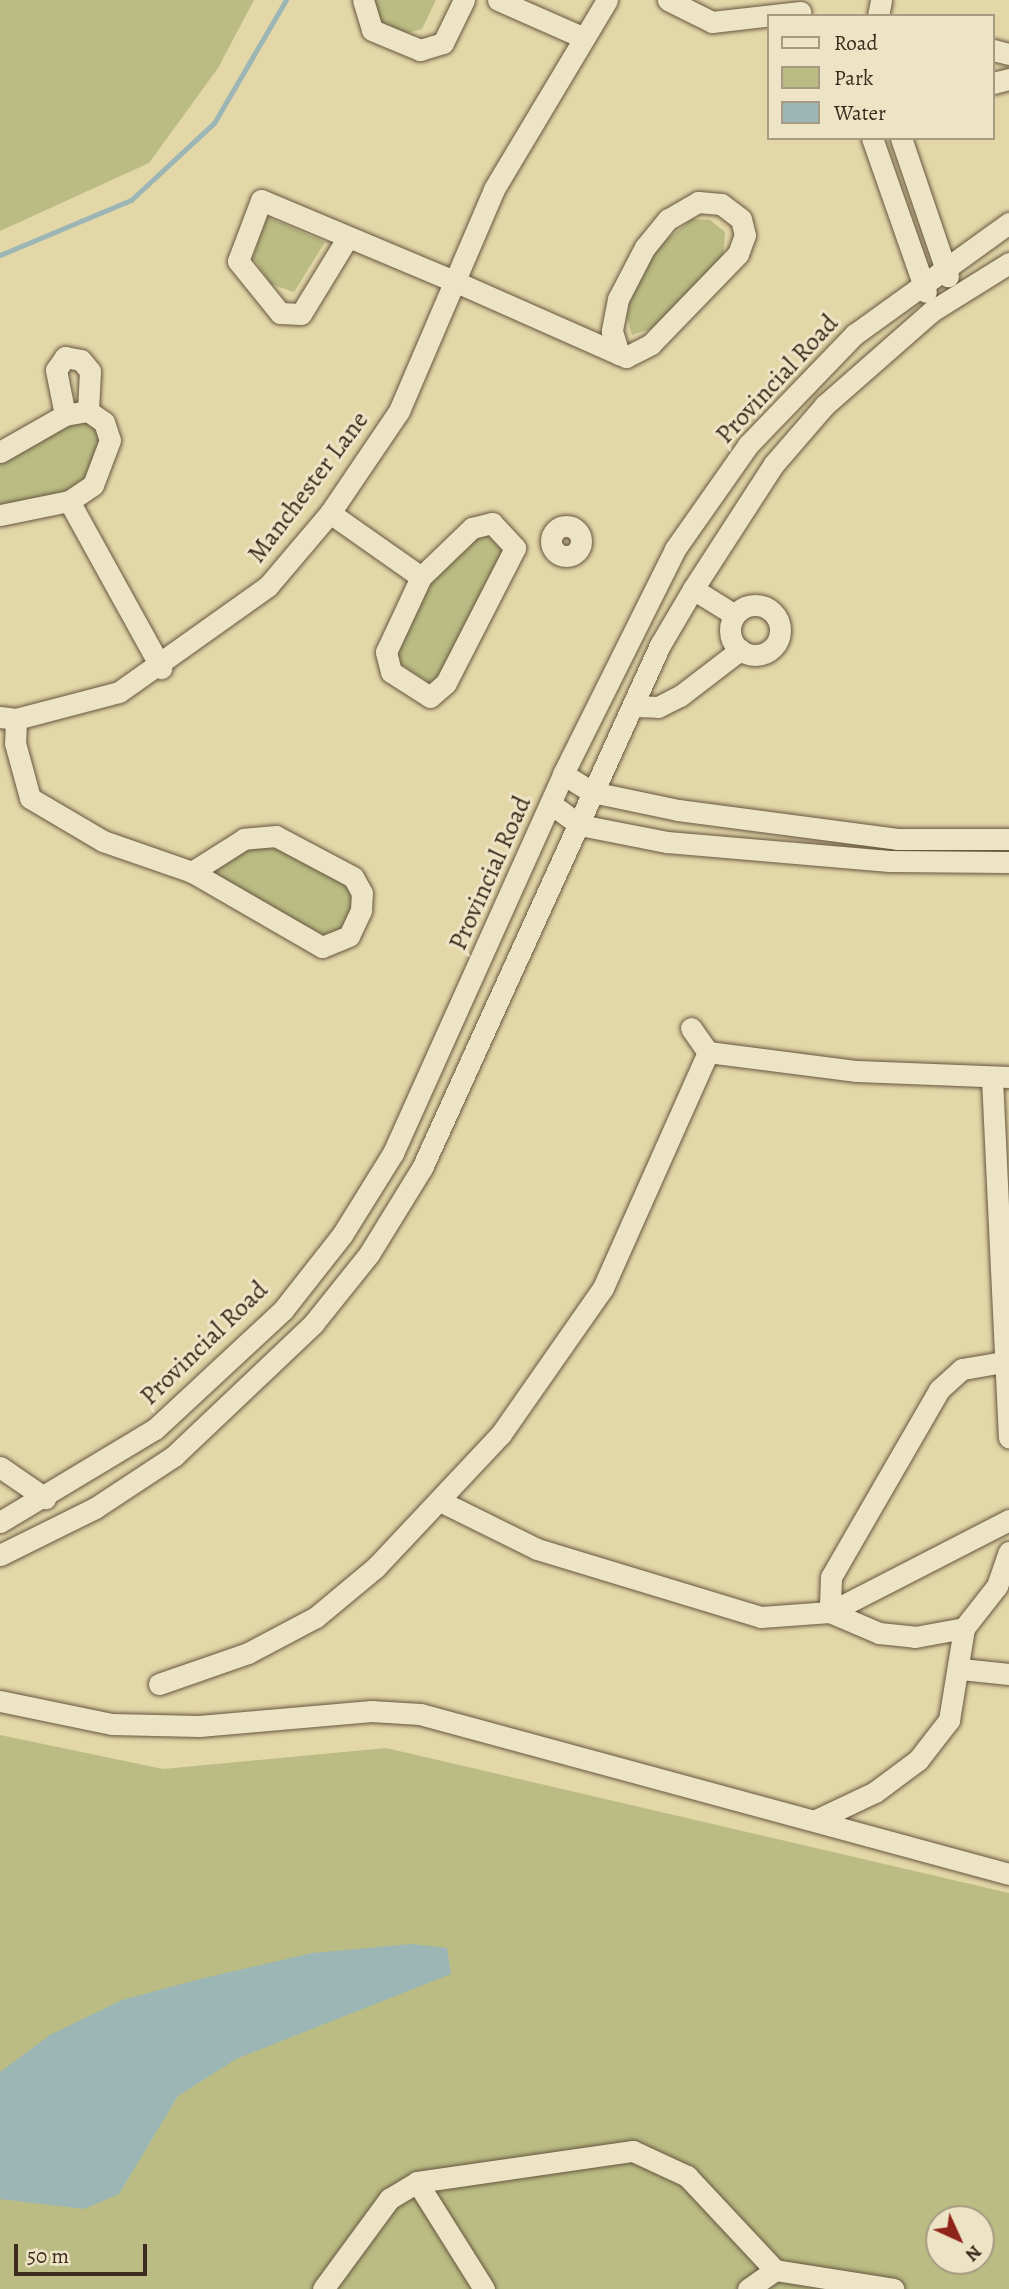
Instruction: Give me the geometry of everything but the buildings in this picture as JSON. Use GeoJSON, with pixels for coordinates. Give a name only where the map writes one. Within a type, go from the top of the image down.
{"type":"FeatureCollection","features":[{"type":"Feature","properties":{"kind":"street"},"geometry":{"type":"LineString","coordinates":[[363,0],[360,7],[372,30],[420,50],[443,43],[464,0]]}},
{"type":"Feature","properties":{"kind":"street"},"geometry":{"type":"LineString","coordinates":[[498,0],[584,38]]}},
{"type":"Feature","properties":{"kind":"street","name":"Manchester Lane"},"geometry":{"type":"LineString","coordinates":[[8,718],[119,692],[160,668],[268,586],[330,513],[399,411],[454,281],[534,113],[607,0]]}},
{"type":"Feature","properties":{"kind":"street"},"geometry":{"type":"LineString","coordinates":[[668,0],[712,22],[800,9]]}},
{"type":"Feature","properties":{"kind":"street"},"geometry":{"type":"LineString","coordinates":[[873,140],[932,310]]}},
{"type":"Feature","properties":{"kind":"street"},"geometry":{"type":"LineString","coordinates":[[902,140],[954,295]]}},
{"type":"Feature","properties":{"kind":"street"},"geometry":{"type":"LineString","coordinates":[[348,237],[301,314],[280,313],[238,261],[261,200],[454,281],[619,355],[651,344],[738,254],[745,235],[741,219],[721,204],[698,202],[668,219],[645,247],[618,299],[612,331],[619,355]]}},
{"type":"Feature","properties":{"kind":"street","name":"Provincial Road"},"geometry":{"type":"LineString","coordinates":[[0,1521],[45,1498],[155,1429],[221,1372],[302,1286],[393,1153],[563,774],[675,549],[748,445],[855,334],[944,264],[1009,223]]}},
{"type":"Feature","properties":{"kind":"street","name":"Provincial Road"},"geometry":{"type":"LineString","coordinates":[[0,1555],[95,1508],[174,1456],[244,1395],[328,1305],[422,1168],[633,706],[693,589],[774,464],[825,405],[932,310],[1009,263]]}},
{"type":"Feature","properties":{"kind":"street"},"geometry":{"type":"LineString","coordinates":[[65,415],[56,370],[65,358],[81,360],[90,371],[88,411]]}},
{"type":"Feature","properties":{"kind":"street"},"geometry":{"type":"LineString","coordinates":[[0,452],[65,415],[88,411],[104,422],[110,440],[93,485],[69,501],[0,514]]}},
{"type":"Feature","properties":{"kind":"street"},"geometry":{"type":"LineString","coordinates":[[69,501],[160,668]]}},
{"type":"Feature","properties":{"kind":"street"},"geometry":{"type":"LineString","coordinates":[[330,513],[421,577]]}},
{"type":"Feature","properties":{"kind":"street"},"geometry":{"type":"LineString","coordinates":[[492,523],[515,548],[446,683],[430,697],[391,672],[386,652],[421,577],[472,528],[492,523]]}},
{"type":"Feature","properties":{"kind":"street"},"geometry":{"type":"LineString","coordinates":[[515,548],[551,541]]}},
{"type":"Feature","properties":{"kind":"street"},"geometry":{"type":"LineString","coordinates":[[693,589],[735,615]]}},
{"type":"Feature","properties":{"kind":"street"},"geometry":{"type":"LineString","coordinates":[[758,605],[773,612],[780,627],[771,650],[755,655],[740,650],[731,637],[735,615],[758,605]]}},
{"type":"Feature","properties":{"kind":"street"},"geometry":{"type":"LineString","coordinates":[[633,706],[658,707],[680,696],[740,650]]}},
{"type":"Feature","properties":{"kind":"street"},"geometry":{"type":"LineString","coordinates":[[8,718],[30,797],[103,841],[192,872],[322,947],[349,936],[361,910],[362,893],[353,877],[276,836],[244,839],[192,872]]}},
{"type":"Feature","properties":{"kind":"street"},"geometry":{"type":"LineString","coordinates":[[563,774],[592,792],[897,839],[1009,839]]}},
{"type":"Feature","properties":{"kind":"street"},"geometry":{"type":"LineString","coordinates":[[551,804],[580,825],[667,842],[834,857],[1009,862]]}},
{"type":"Feature","properties":{"kind":"street"},"geometry":{"type":"LineString","coordinates":[[691,1028],[708,1052],[857,1071],[1000,1077],[1003,1362],[1009,1438]]}},
{"type":"Feature","properties":{"kind":"street"},"geometry":{"type":"LineString","coordinates":[[159,1684],[248,1653],[316,1617],[442,1502],[501,1434],[603,1288],[708,1052]]}},
{"type":"Feature","properties":{"kind":"street"},"geometry":{"type":"LineString","coordinates":[[302,1286],[328,1305]]}},
{"type":"Feature","properties":{"kind":"street"},"geometry":{"type":"LineString","coordinates":[[830,1612],[831,1577],[939,1390],[962,1369],[1003,1362]]}},
{"type":"Feature","properties":{"kind":"street"},"geometry":{"type":"LineString","coordinates":[[0,1467],[45,1498]]}},
{"type":"Feature","properties":{"kind":"street"},"geometry":{"type":"LineString","coordinates":[[442,1502],[537,1549],[712,1606],[761,1618],[830,1612],[1009,1520]]}},
{"type":"Feature","properties":{"kind":"street"},"geometry":{"type":"LineString","coordinates":[[816,1820],[874,1792],[918,1760],[949,1720],[961,1669],[964,1628],[1004,1581],[1009,1552]]}},
{"type":"Feature","properties":{"kind":"street"},"geometry":{"type":"LineString","coordinates":[[830,1612],[879,1633],[915,1637],[964,1628]]}},
{"type":"Feature","properties":{"kind":"street"},"geometry":{"type":"LineString","coordinates":[[961,1669],[1009,1674]]}},
{"type":"Feature","properties":{"kind":"street"},"geometry":{"type":"LineString","coordinates":[[0,1702],[112,1724],[199,1726],[371,1711],[419,1714],[1009,1874]]}},
{"type":"Feature","properties":{"kind":"street"},"geometry":{"type":"LineString","coordinates":[[323,2289],[389,2199],[417,2182],[634,2151],[687,2176],[775,2270],[893,2289]]}},
{"type":"Feature","properties":{"kind":"street"},"geometry":{"type":"LineString","coordinates":[[417,2182],[484,2289]]}},
{"type":"Feature","properties":{"kind":"street"},"geometry":{"type":"LineString","coordinates":[[748,2289],[775,2270]]}},
{"type":"Feature","properties":{"kind":"green space"},"geometry":{"type":"Polygon","coordinates":[[[0,0],[254,0],[218,68],[149,163],[0,231],[0,0]]]}},
{"type":"Feature","properties":{"kind":"green space"},"geometry":{"type":"Polygon","coordinates":[[[371,0],[436,0],[422,29],[407,33],[377,21],[371,0]]]}},
{"type":"Feature","properties":{"kind":"green space"},"geometry":{"type":"Polygon","coordinates":[[[267,217],[325,242],[294,292],[271,284],[253,257],[267,217]]]}},
{"type":"Feature","properties":{"kind":"green space"},"geometry":{"type":"Polygon","coordinates":[[[692,219],[710,220],[725,232],[723,258],[656,327],[632,335],[627,318],[631,293],[651,253],[692,219]]]}},
{"type":"Feature","properties":{"kind":"green space"},"geometry":{"type":"Polygon","coordinates":[[[82,419],[95,428],[101,444],[86,483],[66,496],[0,508],[0,458],[82,419]]]}},
{"type":"Feature","properties":{"kind":"green space"},"geometry":{"type":"Polygon","coordinates":[[[487,535],[507,555],[447,673],[433,685],[399,663],[395,646],[426,581],[470,539],[487,535]]]}},
{"type":"Feature","properties":{"kind":"green space"},"geometry":{"type":"Polygon","coordinates":[[[276,836],[362,893],[336,945],[192,872],[276,836]]]}},
{"type":"Feature","properties":{"kind":"green space"},"geometry":{"type":"Polygon","coordinates":[[[0,1735],[163,1769],[386,1748],[1009,1893],[1009,2289],[0,2289],[0,1735]]]}},
{"type":"Feature","properties":{"kind":"water"},"geometry":{"type":"Polygon","coordinates":[[[412,1944],[447,1948],[451,1974],[236,2059],[178,2096],[119,2194],[84,2209],[0,2199],[0,2072],[50,2035],[122,2000],[200,1979],[312,1953],[412,1944]]]}},
{"type":"Feature","properties":{"kind":"waterway"},"geometry":{"type":"LineString","coordinates":[[0,255],[131,200],[214,123],[286,0]]}}]}
